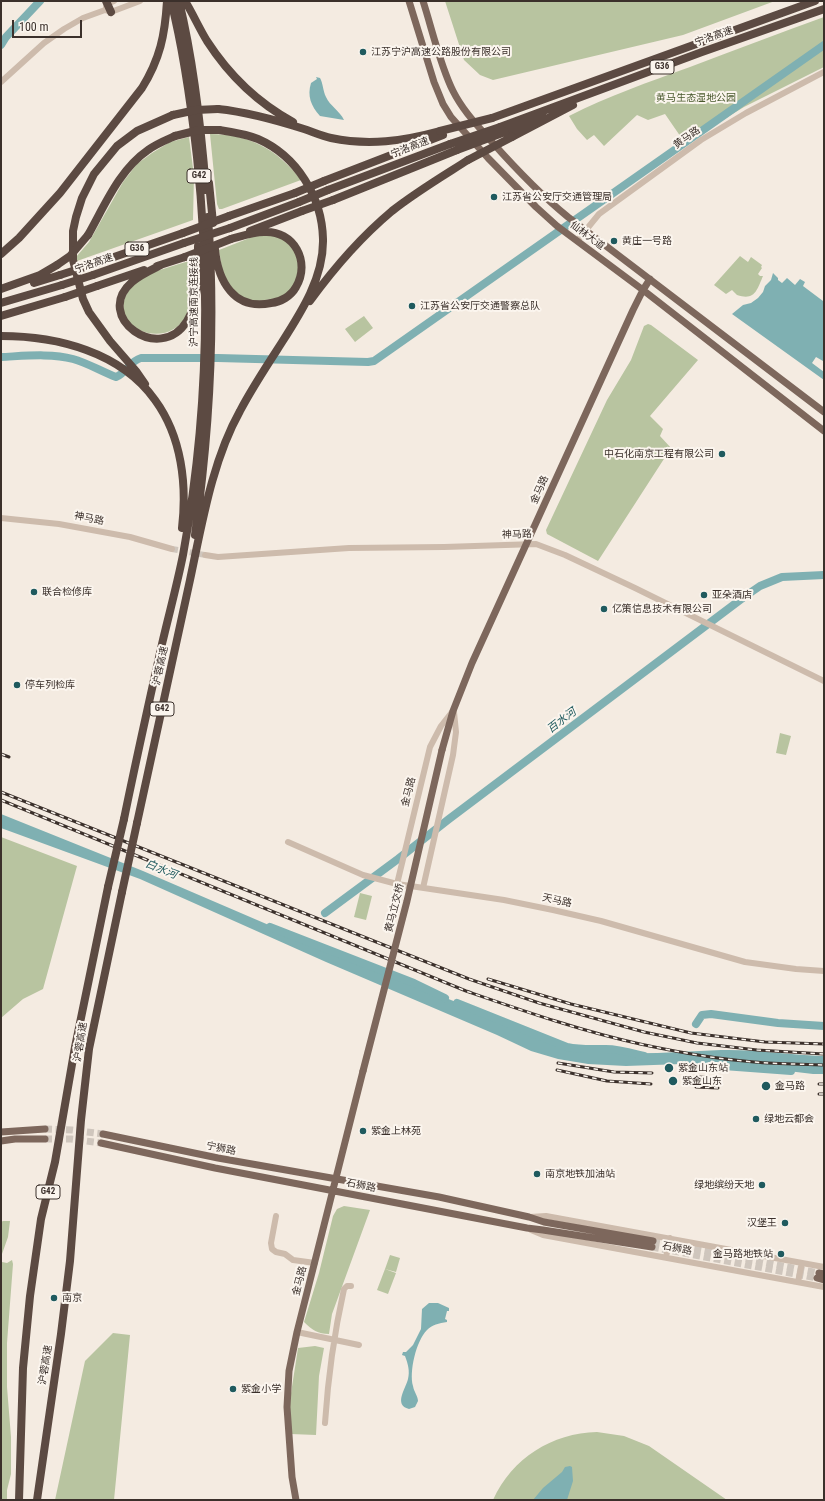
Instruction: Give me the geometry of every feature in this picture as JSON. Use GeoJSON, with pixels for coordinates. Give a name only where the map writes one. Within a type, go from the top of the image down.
{"type":"FeatureCollection","features":[{"type":"Feature","properties":{"kind":"highway"},"geometry":{"type":"LineString","coordinates":[[1,254],[19,238],[60,193],[142,88],[158,58],[163,40],[167,1]]}},
{"type":"Feature","properties":{"kind":"highway","name":"沪宁高速南京连接线"},"geometry":{"type":"LineString","coordinates":[[171,1],[188,83],[199,177],[208,353]]}},
{"type":"Feature","properties":{"kind":"highway","name":"沪宁高速南京连接线"},"geometry":{"type":"LineString","coordinates":[[179,1],[189,46],[202,139],[211,254],[207,428],[201,490],[187,595]]}},
{"type":"Feature","properties":{"kind":"highway"},"geometry":{"type":"LineString","coordinates":[[185,1],[220,61],[256,98],[306,130]]}},
{"type":"Feature","properties":{"kind":"highway","name":"宁洛高速"},"geometry":{"type":"LineString","coordinates":[[1,290],[34,283],[60,275],[183,233],[295,193],[441,133],[492,118],[815,1]]}},
{"type":"Feature","properties":{"kind":"highway","name":"宁洛高速"},"geometry":{"type":"LineString","coordinates":[[1,302],[93,275],[230,228],[450,144],[506,132],[599,91],[702,52],[824,9]]}},
{"type":"Feature","properties":{"kind":"highway"},"geometry":{"type":"LineString","coordinates":[[1,316],[65,297],[185,257],[256,228],[333,200],[506,132],[599,91]]}},
{"type":"Feature","properties":{"kind":"highway"},"geometry":{"type":"LineString","coordinates":[[134,374],[127,361],[97,325],[83,299],[72,260],[76,217],[82,198],[94,174],[117,146],[137,131],[173,115],[196,110],[218,108],[241,111],[330,138],[364,142],[393,141],[441,133]]}},
{"type":"Feature","properties":{"kind":"highway","name":"G42"},"geometry":{"type":"LineString","coordinates":[[1,290],[40,276],[70,256],[88,235],[118,181],[125,172],[148,150],[175,136],[199,130],[220,130],[250,136],[270,146],[283,155],[295,166],[306,180],[313,194],[322,226],[322,254],[316,280],[292,326],[239,413],[229,434],[220,459],[202,524],[187,595]]}},
{"type":"Feature","properties":{"kind":"highway"},"geometry":{"type":"LineString","coordinates":[[292,326],[325,281],[369,232],[410,198],[468,160],[506,132]]}},
{"type":"Feature","properties":{"kind":"highway"},"geometry":{"type":"LineString","coordinates":[[202,139],[207,166],[216,256],[221,277],[231,293],[242,301],[254,305],[277,302],[288,297],[296,288],[300,279],[302,262],[300,254],[291,240],[283,235],[273,232],[264,232],[232,239]]}},
{"type":"Feature","properties":{"kind":"highway"},"geometry":{"type":"LineString","coordinates":[[161,265],[142,274],[131,282],[120,299],[120,308],[124,321],[137,333],[151,339],[166,337],[181,328],[192,310],[198,284],[199,177]]}},
{"type":"Feature","properties":{"kind":"highway","name":"G42"},"geometry":{"type":"LineString","coordinates":[[1,336],[51,340],[76,346],[97,354],[134,374],[155,400],[166,420],[177,448],[184,487],[184,510],[172,602]]}},
{"type":"Feature","properties":{"kind":"highway","name":"沪宁高速南京连接线"},"geometry":{"type":"LineString","coordinates":[[172,602],[183,555],[193,489],[208,363]]}},
{"type":"Feature","properties":{"kind":"highway","name":"沪蓉高速"},"geometry":{"type":"LineString","coordinates":[[37,1500],[70,1261],[89,1049],[187,595]]}},
{"type":"Feature","properties":{"kind":"highway","name":"沪蓉高速"},"geometry":{"type":"LineString","coordinates":[[19,1500],[23,1368],[32,1280],[41,1219],[55,1162],[75,1047],[108,887],[172,602]]}},
{"type":"Feature","properties":{"kind":"main road","name":"仙林大道"},"geometry":{"type":"LineString","coordinates":[[409,1],[434,82],[443,104],[451,117],[506,177],[557,226],[643,290],[824,431]]}},
{"type":"Feature","properties":{"kind":"main road","name":"仙林大道"},"geometry":{"type":"LineString","coordinates":[[423,1],[446,72],[459,102],[501,152],[540,192],[568,218],[824,412]]}},
{"type":"Feature","properties":{"kind":"main road","name":"金马路"},"geometry":{"type":"LineString","coordinates":[[442,750],[453,710],[472,662],[643,290],[650,280]]}},
{"type":"Feature","properties":{"kind":"main road","name":"黄马立交桥"},"geometry":{"type":"LineString","coordinates":[[363,1071],[407,900],[442,750]]}},
{"type":"Feature","properties":{"kind":"main road","name":"金马路"},"geometry":{"type":"LineString","coordinates":[[296,1500],[292,1477],[287,1407],[289,1371],[297,1332],[332,1190],[363,1071]]}},
{"type":"Feature","properties":{"kind":"main road"},"geometry":{"type":"LineString","coordinates":[[1,1132],[45,1129]]}},
{"type":"Feature","properties":{"kind":"main road","name":"宁狮路"},"geometry":{"type":"LineString","coordinates":[[103,1134],[335,1180]]}},
{"type":"Feature","properties":{"kind":"main road"},"geometry":{"type":"LineString","coordinates":[[1,1141],[15,1139],[45,1139]]}},
{"type":"Feature","properties":{"kind":"main road","name":"宁狮路"},"geometry":{"type":"LineString","coordinates":[[101,1143],[215,1168],[332,1190]]}},
{"type":"Feature","properties":{"kind":"main road","name":"石狮路"},"geometry":{"type":"LineString","coordinates":[[332,1190],[528,1228],[653,1244],[544,1222],[529,1216],[439,1198],[335,1180]]}},
{"type":"Feature","properties":{"kind":"street"},"geometry":{"type":"LineString","coordinates":[[1,82],[44,43],[64,28],[107,5],[140,1]]}},
{"type":"Feature","properties":{"kind":"street","name":"黄马路"},"geometry":{"type":"LineString","coordinates":[[577,241],[583,228],[599,214],[701,140],[746,113],[824,72]]}},
{"type":"Feature","properties":{"kind":"street","name":"神马路"},"geometry":{"type":"LineString","coordinates":[[1,518],[59,524],[130,537],[172,549]]}},
{"type":"Feature","properties":{"kind":"street","name":"神马路"},"geometry":{"type":"LineString","coordinates":[[204,555],[218,557],[349,548],[510,546],[527,543],[542,546],[565,555],[824,681]]}},
{"type":"Feature","properties":{"kind":"street","name":"金马路"},"geometry":{"type":"LineString","coordinates":[[423,888],[456,732],[453,710]]}},
{"type":"Feature","properties":{"kind":"street","name":"金马路"},"geometry":{"type":"LineString","coordinates":[[397,884],[430,747],[441,726],[453,710]]}},
{"type":"Feature","properties":{"kind":"street","name":"天马路"},"geometry":{"type":"LineString","coordinates":[[288,842],[363,875],[397,884],[504,900],[601,921],[745,962],[824,971]]}},
{"type":"Feature","properties":{"kind":"street"},"geometry":{"type":"LineString","coordinates":[[276,1216],[271,1243],[272,1249],[276,1252],[285,1254],[293,1260],[315,1263]]}},
{"type":"Feature","properties":{"kind":"street","name":"石狮路"},"geometry":{"type":"LineString","coordinates":[[529,1216],[546,1216],[802,1263],[822,1274]]}},
{"type":"Feature","properties":{"kind":"street","name":"石狮路"},"geometry":{"type":"LineString","coordinates":[[528,1228],[543,1235],[824,1287]]}},
{"type":"Feature","properties":{"kind":"street"},"geometry":{"type":"LineString","coordinates":[[666,1257],[670,1238]]}},
{"type":"Feature","properties":{"kind":"street"},"geometry":{"type":"LineString","coordinates":[[798,1282],[802,1263]]}},
{"type":"Feature","properties":{"kind":"street"},"geometry":{"type":"LineString","coordinates":[[325,1423],[333,1339],[344,1289],[347,1286],[351,1286]]}},
{"type":"Feature","properties":{"kind":"street"},"geometry":{"type":"LineString","coordinates":[[297,1332],[359,1345]]}},
{"type":"Feature","properties":{"kind":"green space"},"geometry":{"type":"Polygon","coordinates":[[[445,1],[775,1],[683,35],[493,80],[480,75],[464,60],[445,1]]]}},
{"type":"Feature","properties":{"kind":"green space","name":"黄马生态湿地公园"},"geometry":{"type":"Polygon","coordinates":[[[824,17],[824,67],[744,107],[685,143],[665,114],[648,120],[637,115],[604,146],[594,135],[587,140],[577,129],[569,116],[629,90],[824,17]]]}},
{"type":"Feature","properties":{"kind":"green space"},"geometry":{"type":"Polygon","coordinates":[[[210,134],[237,137],[250,140],[261,145],[282,160],[301,180],[219,209],[217,204],[210,134]]]}},
{"type":"Feature","properties":{"kind":"green space"},"geometry":{"type":"Polygon","coordinates":[[[189,137],[194,176],[193,220],[77,261],[76,257],[89,242],[123,182],[137,164],[170,142],[189,137]]]}},
{"type":"Feature","properties":{"kind":"green space"},"geometry":{"type":"Polygon","coordinates":[[[264,235],[276,236],[284,239],[298,256],[298,275],[293,287],[286,294],[278,298],[251,302],[235,293],[223,275],[219,250],[252,237],[264,235]]]}},
{"type":"Feature","properties":{"kind":"green space"},"geometry":{"type":"Polygon","coordinates":[[[740,256],[748,262],[751,257],[762,265],[762,268],[758,274],[763,276],[759,286],[752,295],[748,297],[737,295],[732,290],[726,294],[714,285],[740,256]]]}},
{"type":"Feature","properties":{"kind":"green space"},"geometry":{"type":"Polygon","coordinates":[[[195,259],[194,287],[191,307],[178,326],[167,332],[154,334],[142,331],[132,325],[125,316],[123,304],[128,292],[135,282],[148,274],[195,259]]]}},
{"type":"Feature","properties":{"kind":"green space"},"geometry":{"type":"Polygon","coordinates":[[[364,316],[373,328],[355,342],[345,329],[364,316]]]}},
{"type":"Feature","properties":{"kind":"green space"},"geometry":{"type":"Polygon","coordinates":[[[648,324],[698,360],[650,416],[663,429],[660,436],[671,448],[598,561],[547,534],[546,530],[607,400],[631,360],[644,326],[648,324]]]}},
{"type":"Feature","properties":{"kind":"green space"},"geometry":{"type":"Polygon","coordinates":[[[780,733],[791,736],[786,755],[776,753],[780,733]]]}},
{"type":"Feature","properties":{"kind":"green space"},"geometry":{"type":"Polygon","coordinates":[[[1,837],[77,866],[43,989],[23,999],[1,1018],[1,837]]]}},
{"type":"Feature","properties":{"kind":"green space"},"geometry":{"type":"Polygon","coordinates":[[[360,893],[372,896],[366,920],[354,917],[360,893]]]}},
{"type":"Feature","properties":{"kind":"green space"},"geometry":{"type":"Polygon","coordinates":[[[344,1206],[370,1210],[332,1314],[329,1334],[322,1333],[313,1329],[304,1322],[319,1273],[333,1216],[337,1209],[344,1206]]]}},
{"type":"Feature","properties":{"kind":"green space"},"geometry":{"type":"Polygon","coordinates":[[[10,1221],[8,1237],[2,1254],[2,1262],[7,1263],[12,1260],[13,1264],[7,1343],[7,1387],[11,1437],[11,1474],[7,1490],[7,1500],[1,1500],[1,1222],[10,1221]]]}},
{"type":"Feature","properties":{"kind":"green space"},"geometry":{"type":"Polygon","coordinates":[[[390,1255],[400,1258],[396,1272],[385,1269],[390,1255]]]}},
{"type":"Feature","properties":{"kind":"green space"},"geometry":{"type":"Polygon","coordinates":[[[385,1269],[396,1273],[388,1294],[377,1290],[385,1269]]]}},
{"type":"Feature","properties":{"kind":"green space"},"geometry":{"type":"Polygon","coordinates":[[[113,1333],[130,1335],[114,1500],[55,1500],[85,1361],[113,1333]]]}},
{"type":"Feature","properties":{"kind":"green space"},"geometry":{"type":"Polygon","coordinates":[[[315,1346],[324,1348],[319,1376],[316,1435],[291,1434],[289,1406],[298,1348],[315,1346]]]}},
{"type":"Feature","properties":{"kind":"green space"},"geometry":{"type":"Polygon","coordinates":[[[597,1432],[624,1436],[649,1446],[727,1500],[493,1500],[501,1485],[511,1472],[522,1460],[535,1451],[564,1437],[580,1433],[597,1432]]]}},
{"type":"Feature","properties":{"kind":"water"},"geometry":{"type":"Polygon","coordinates":[[[316,77],[320,78],[325,95],[344,120],[320,116],[314,108],[309,92],[311,83],[317,79],[316,77]]]}},
{"type":"Feature","properties":{"kind":"water"},"geometry":{"type":"Polygon","coordinates":[[[773,273],[782,283],[787,278],[795,285],[800,279],[805,282],[803,286],[823,301],[824,300],[824,359],[823,361],[816,357],[812,363],[824,372],[824,380],[732,314],[743,305],[751,303],[758,298],[763,292],[765,286],[771,280],[773,273]]]}},
{"type":"Feature","properties":{"kind":"water","name":"白水河"},"geometry":{"type":"Polygon","coordinates":[[[1,814],[143,871],[306,941],[564,1046],[584,1050],[623,1053],[734,1050],[824,1056],[824,1074],[709,1063],[626,1066],[588,1064],[558,1059],[531,1051],[140,879],[1,828],[1,814]]]}},
{"type":"Feature","properties":{"kind":"water"},"geometry":{"type":"Polygon","coordinates":[[[429,1303],[438,1303],[449,1308],[445,1319],[447,1322],[436,1324],[429,1328],[420,1341],[414,1357],[412,1373],[413,1386],[418,1401],[415,1407],[409,1409],[404,1407],[401,1400],[409,1373],[405,1356],[402,1355],[403,1352],[406,1352],[413,1345],[421,1329],[422,1309],[429,1303]]]}},
{"type":"Feature","properties":{"kind":"water"},"geometry":{"type":"Polygon","coordinates":[[[565,1467],[572,1467],[573,1481],[567,1500],[533,1500],[543,1488],[562,1472],[565,1467]]]}},
{"type":"Feature","properties":{"kind":"waterway"},"geometry":{"type":"LineString","coordinates":[[1,45],[6,37],[40,1]]}},
{"type":"Feature","properties":{"kind":"waterway"},"geometry":{"type":"LineString","coordinates":[[1,357],[37,355],[65,357],[84,363],[116,377],[141,358],[374,361],[824,45]]}},
{"type":"Feature","properties":{"kind":"waterway","name":"百水河"},"geometry":{"type":"LineString","coordinates":[[325,913],[760,586],[782,577],[824,575]]}},
{"type":"Feature","properties":{"kind":"waterway"},"geometry":{"type":"LineString","coordinates":[[270,927],[414,983],[445,998]]}},
{"type":"Feature","properties":{"kind":"waterway"},"geometry":{"type":"LineString","coordinates":[[457,1003],[567,1047],[625,1051],[644,1056]]}},
{"type":"Feature","properties":{"kind":"waterway"},"geometry":{"type":"LineString","coordinates":[[696,1024],[702,1015],[711,1014],[778,1023],[824,1026]]}},
{"type":"Feature","properties":{"kind":"waterway"},"geometry":{"type":"LineString","coordinates":[[683,1063],[791,1071]]}},
{"type":"Feature","properties":{"kind":"tunnel"},"geometry":{"type":"LineString","coordinates":[[172,549],[205,555]]}},
{"type":"Feature","properties":{"kind":"tunnel"},"geometry":{"type":"LineString","coordinates":[[45,1129],[72,1130],[103,1134]]}},
{"type":"Feature","properties":{"kind":"tunnel"},"geometry":{"type":"LineString","coordinates":[[45,1139],[71,1139],[101,1143]]}},
{"type":"Feature","properties":{"kind":"tunnel"},"geometry":{"type":"LineString","coordinates":[[653,1241],[819,1273]]}},
{"type":"Feature","properties":{"kind":"tunnel"},"geometry":{"type":"LineString","coordinates":[[652,1247],[817,1278]]}},
{"type":"Feature","properties":{"kind":"railway"},"geometry":{"type":"LineString","coordinates":[[1,754],[9,757]]}},
{"type":"Feature","properties":{"kind":"railway"},"geometry":{"type":"LineString","coordinates":[[1,792],[469,979],[539,1003],[644,1032],[697,1043],[757,1050],[824,1054]]}},
{"type":"Feature","properties":{"kind":"railway"},"geometry":{"type":"LineString","coordinates":[[1,800],[466,991],[553,1020],[618,1039],[697,1055],[754,1062],[824,1065]]}},
{"type":"Feature","properties":{"kind":"railway"},"geometry":{"type":"LineString","coordinates":[[488,979],[571,1004],[691,1033],[765,1042],[824,1044]]}},
{"type":"Feature","properties":{"kind":"railway"},"geometry":{"type":"LineString","coordinates":[[558,1063],[614,1072],[652,1073]]}},
{"type":"Feature","properties":{"kind":"railway"},"geometry":{"type":"LineString","coordinates":[[557,1070],[607,1081],[651,1084]]}},
{"type":"Feature","properties":{"kind":"railway"},"geometry":{"type":"LineString","coordinates":[[697,1077],[719,1078]]}},
{"type":"Feature","properties":{"kind":"railway"},"geometry":{"type":"LineString","coordinates":[[819,1084],[824,1084]]}},
{"type":"Feature","properties":{"kind":"railway"},"geometry":{"type":"LineString","coordinates":[[696,1087],[718,1088]]}},
{"type":"Feature","properties":{"kind":"railway"},"geometry":{"type":"LineString","coordinates":[[819,1094],[824,1094]]}},
{"type":"Feature","properties":{"kind":"place","name":"江苏宁沪高速公路股份有限公司"},"geometry":{"type":"Point","coordinates":[363,52]}},
{"type":"Feature","properties":{"kind":"place","name":"江苏省公安厅交通管理局"},"geometry":{"type":"Point","coordinates":[494,197]}},
{"type":"Feature","properties":{"kind":"place","name":"黄庄一号路"},"geometry":{"type":"Point","coordinates":[614,241]}},
{"type":"Feature","properties":{"kind":"place","name":"江苏省公安厅交通警察总队"},"geometry":{"type":"Point","coordinates":[412,306]}},
{"type":"Feature","properties":{"kind":"place","name":"中石化南京工程有限公司"},"geometry":{"type":"Point","coordinates":[722,454]}},
{"type":"Feature","properties":{"kind":"place","name":"联合检修库"},"geometry":{"type":"Point","coordinates":[34,592]}},
{"type":"Feature","properties":{"kind":"place","name":"亚朵酒店"},"geometry":{"type":"Point","coordinates":[704,595]}},
{"type":"Feature","properties":{"kind":"place","name":"亿策信息技术有限公司"},"geometry":{"type":"Point","coordinates":[604,609]}},
{"type":"Feature","properties":{"kind":"place","name":"停车列检库"},"geometry":{"type":"Point","coordinates":[17,685]}},
{"type":"Feature","properties":{"kind":"place","name":"紫金山东站"},"geometry":{"type":"Point","coordinates":[669,1068]}},
{"type":"Feature","properties":{"kind":"place","name":"紫金山东"},"geometry":{"type":"Point","coordinates":[673,1081]}},
{"type":"Feature","properties":{"kind":"place","name":"金马路"},"geometry":{"type":"Point","coordinates":[766,1086]}},
{"type":"Feature","properties":{"kind":"place","name":"绿地云都会"},"geometry":{"type":"Point","coordinates":[756,1119]}},
{"type":"Feature","properties":{"kind":"place","name":"紫金上林苑"},"geometry":{"type":"Point","coordinates":[363,1131]}},
{"type":"Feature","properties":{"kind":"place","name":"南京地铁加油站"},"geometry":{"type":"Point","coordinates":[537,1174]}},
{"type":"Feature","properties":{"kind":"place","name":"绿地缤纷天地"},"geometry":{"type":"Point","coordinates":[762,1185]}},
{"type":"Feature","properties":{"kind":"place","name":"汉堡王"},"geometry":{"type":"Point","coordinates":[785,1223]}},
{"type":"Feature","properties":{"kind":"place","name":"金马路地铁站"},"geometry":{"type":"Point","coordinates":[781,1254]}},
{"type":"Feature","properties":{"kind":"place","name":"南京"},"geometry":{"type":"Point","coordinates":[54,1298]}},
{"type":"Feature","properties":{"kind":"place","name":"紫金小学"},"geometry":{"type":"Point","coordinates":[233,1389]}}]}
